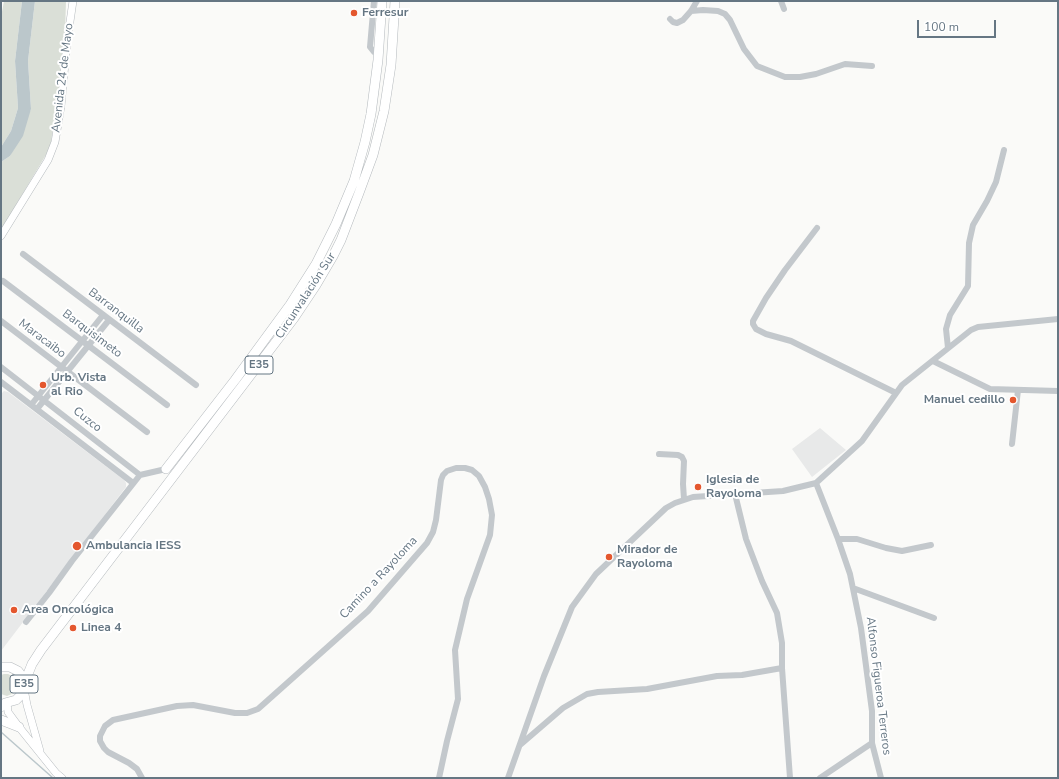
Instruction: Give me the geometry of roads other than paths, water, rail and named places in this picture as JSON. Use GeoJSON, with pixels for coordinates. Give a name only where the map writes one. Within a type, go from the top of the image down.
{"type":"FeatureCollection","features":[{"type":"Feature","properties":{"kind":"highway","name":"Circunvalación Sur"},"geometry":{"type":"LineString","coordinates":[[166,469],[275,325],[309,276],[324,250],[346,202],[366,142],[379,55],[382,1]]}},
{"type":"Feature","properties":{"kind":"highway","name":"Circunvalación Sur"},"geometry":{"type":"LineString","coordinates":[[24,686],[32,664],[41,650],[294,318],[326,268],[345,230],[360,193],[376,143],[388,92],[395,1]]}},
{"type":"Feature","properties":{"kind":"highway","name":"E35"},"geometry":{"type":"LineString","coordinates":[[2,667],[10,667],[18,672],[21,675],[24,686],[20,696],[16,700],[4,704]]}},
{"type":"Feature","properties":{"kind":"highway"},"geometry":{"type":"LineString","coordinates":[[1,720],[19,727]]}},
{"type":"Feature","properties":{"kind":"main road","name":"Avenida 24 de Mayo"},"geometry":{"type":"LineString","coordinates":[[1,236],[48,160],[55,142],[61,106],[67,42],[73,1]]}},
{"type":"Feature","properties":{"kind":"main road"},"geometry":{"type":"LineString","coordinates":[[24,686],[27,705],[42,755]]}},
{"type":"Feature","properties":{"kind":"main road"},"geometry":{"type":"LineString","coordinates":[[4,704],[19,727],[62,778]]}},
{"type":"Feature","properties":{"kind":"street"},"geometry":{"type":"LineString","coordinates":[[374,1],[370,46],[374,52],[379,55]]}},
{"type":"Feature","properties":{"kind":"street"},"geometry":{"type":"LineString","coordinates":[[670,19],[677,23],[683,20],[698,1]]}},
{"type":"Feature","properties":{"kind":"street"},"geometry":{"type":"LineString","coordinates":[[782,1],[784,8]]}},
{"type":"Feature","properties":{"kind":"street"},"geometry":{"type":"LineString","coordinates":[[691,11],[718,11],[725,14],[730,20],[744,49],[757,66],[785,76],[800,77],[816,74],[845,64],[872,66]]}},
{"type":"Feature","properties":{"kind":"street"},"geometry":{"type":"LineString","coordinates":[[948,348],[946,329],[950,315],[968,286],[969,243],[973,226],[996,182],[1004,150]]}},
{"type":"Feature","properties":{"kind":"street"},"geometry":{"type":"LineString","coordinates":[[817,228],[781,275],[752,324],[766,334],[791,341],[896,393]]}},
{"type":"Feature","properties":{"kind":"street","name":"Barranquilla"},"geometry":{"type":"LineString","coordinates":[[23,254],[196,385]]}},
{"type":"Feature","properties":{"kind":"street","name":"Barquisimeto"},"geometry":{"type":"LineString","coordinates":[[3,281],[167,405]]}},
{"type":"Feature","properties":{"kind":"street"},"geometry":{"type":"LineString","coordinates":[[34,407],[64,369],[103,315]]}},
{"type":"Feature","properties":{"kind":"street"},"geometry":{"type":"LineString","coordinates":[[508,778],[544,676],[572,607],[596,574],[666,508],[684,499],[693,497],[783,490],[816,482],[862,441],[902,385],[971,330],[978,327],[1058,319]]}},
{"type":"Feature","properties":{"kind":"street"},"geometry":{"type":"LineString","coordinates":[[64,369],[88,345],[109,320]]}},
{"type":"Feature","properties":{"kind":"street","name":"Maracaibo"},"geometry":{"type":"LineString","coordinates":[[1,321],[147,432]]}},
{"type":"Feature","properties":{"kind":"street"},"geometry":{"type":"LineString","coordinates":[[933,360],[990,389],[1058,391]]}},
{"type":"Feature","properties":{"kind":"street","name":"Cuzco"},"geometry":{"type":"LineString","coordinates":[[1,368],[140,475]]}},
{"type":"Feature","properties":{"kind":"street"},"geometry":{"type":"LineString","coordinates":[[1,382],[7,372]]}},
{"type":"Feature","properties":{"kind":"street","name":"Cuzco"},"geometry":{"type":"LineString","coordinates":[[1,382],[133,483]]}},
{"type":"Feature","properties":{"kind":"street"},"geometry":{"type":"LineString","coordinates":[[1012,444],[1018,390]]}},
{"type":"Feature","properties":{"kind":"street"},"geometry":{"type":"LineString","coordinates":[[659,454],[678,455],[682,457],[684,461],[684,499]]}},
{"type":"Feature","properties":{"kind":"street","name":"Camino a Rayoloma"},"geometry":{"type":"LineString","coordinates":[[142,778],[137,769],[108,752],[104,748],[100,741],[100,736],[105,726],[113,720],[177,706],[192,705],[235,713],[247,713],[258,709],[368,611],[427,543],[433,532],[436,520],[441,480],[443,475],[447,471],[456,468],[465,468],[472,470],[479,476],[485,487],[492,515],[491,529],[484,555],[467,599],[455,650],[458,699],[446,741],[438,778]]}},
{"type":"Feature","properties":{"kind":"street"},"geometry":{"type":"LineString","coordinates":[[26,622],[140,475],[166,469]]}},
{"type":"Feature","properties":{"kind":"street","name":"Alfonso Figueroa Terreros"},"geometry":{"type":"LineString","coordinates":[[816,482],[850,574],[861,628],[872,711],[872,743],[881,778]]}},
{"type":"Feature","properties":{"kind":"street"},"geometry":{"type":"LineString","coordinates":[[736,494],[746,539],[762,581],[777,613],[782,643],[782,668],[790,778]]}},
{"type":"Feature","properties":{"kind":"street"},"geometry":{"type":"LineString","coordinates":[[838,539],[857,539],[886,548],[902,551],[931,545]]}},
{"type":"Feature","properties":{"kind":"street"},"geometry":{"type":"LineString","coordinates":[[853,588],[934,618]]}},
{"type":"Feature","properties":{"kind":"street"},"geometry":{"type":"LineString","coordinates":[[519,746],[563,708],[587,694],[647,689],[717,676],[742,675],[782,668]]}},
{"type":"Feature","properties":{"kind":"street"},"geometry":{"type":"LineString","coordinates":[[820,778],[872,743]]}},
{"type":"Feature","properties":{"kind":"waterway"},"geometry":{"type":"LineString","coordinates":[[1,732],[53,778]]}},
{"type":"Feature","properties":{"kind":"place","name":"Ferresur"},"geometry":{"type":"Point","coordinates":[354,13]}},
{"type":"Feature","properties":{"kind":"place","name":"Urb. Vista al Rio"},"geometry":{"type":"Point","coordinates":[43,385]}},
{"type":"Feature","properties":{"kind":"place","name":"Manuel cedillo"},"geometry":{"type":"Point","coordinates":[1013,400]}},
{"type":"Feature","properties":{"kind":"place","name":"Iglesia de Rayoloma"},"geometry":{"type":"Point","coordinates":[698,487]}},
{"type":"Feature","properties":{"kind":"place","name":"Ambulancia IESS"},"geometry":{"type":"Point","coordinates":[77,546]}},
{"type":"Feature","properties":{"kind":"place","name":"Mirador de Rayoloma"},"geometry":{"type":"Point","coordinates":[609,557]}},
{"type":"Feature","properties":{"kind":"place","name":"Area Oncológica"},"geometry":{"type":"Point","coordinates":[14,610]}},
{"type":"Feature","properties":{"kind":"place","name":"Linea 4"},"geometry":{"type":"Point","coordinates":[73,628]}}]}
